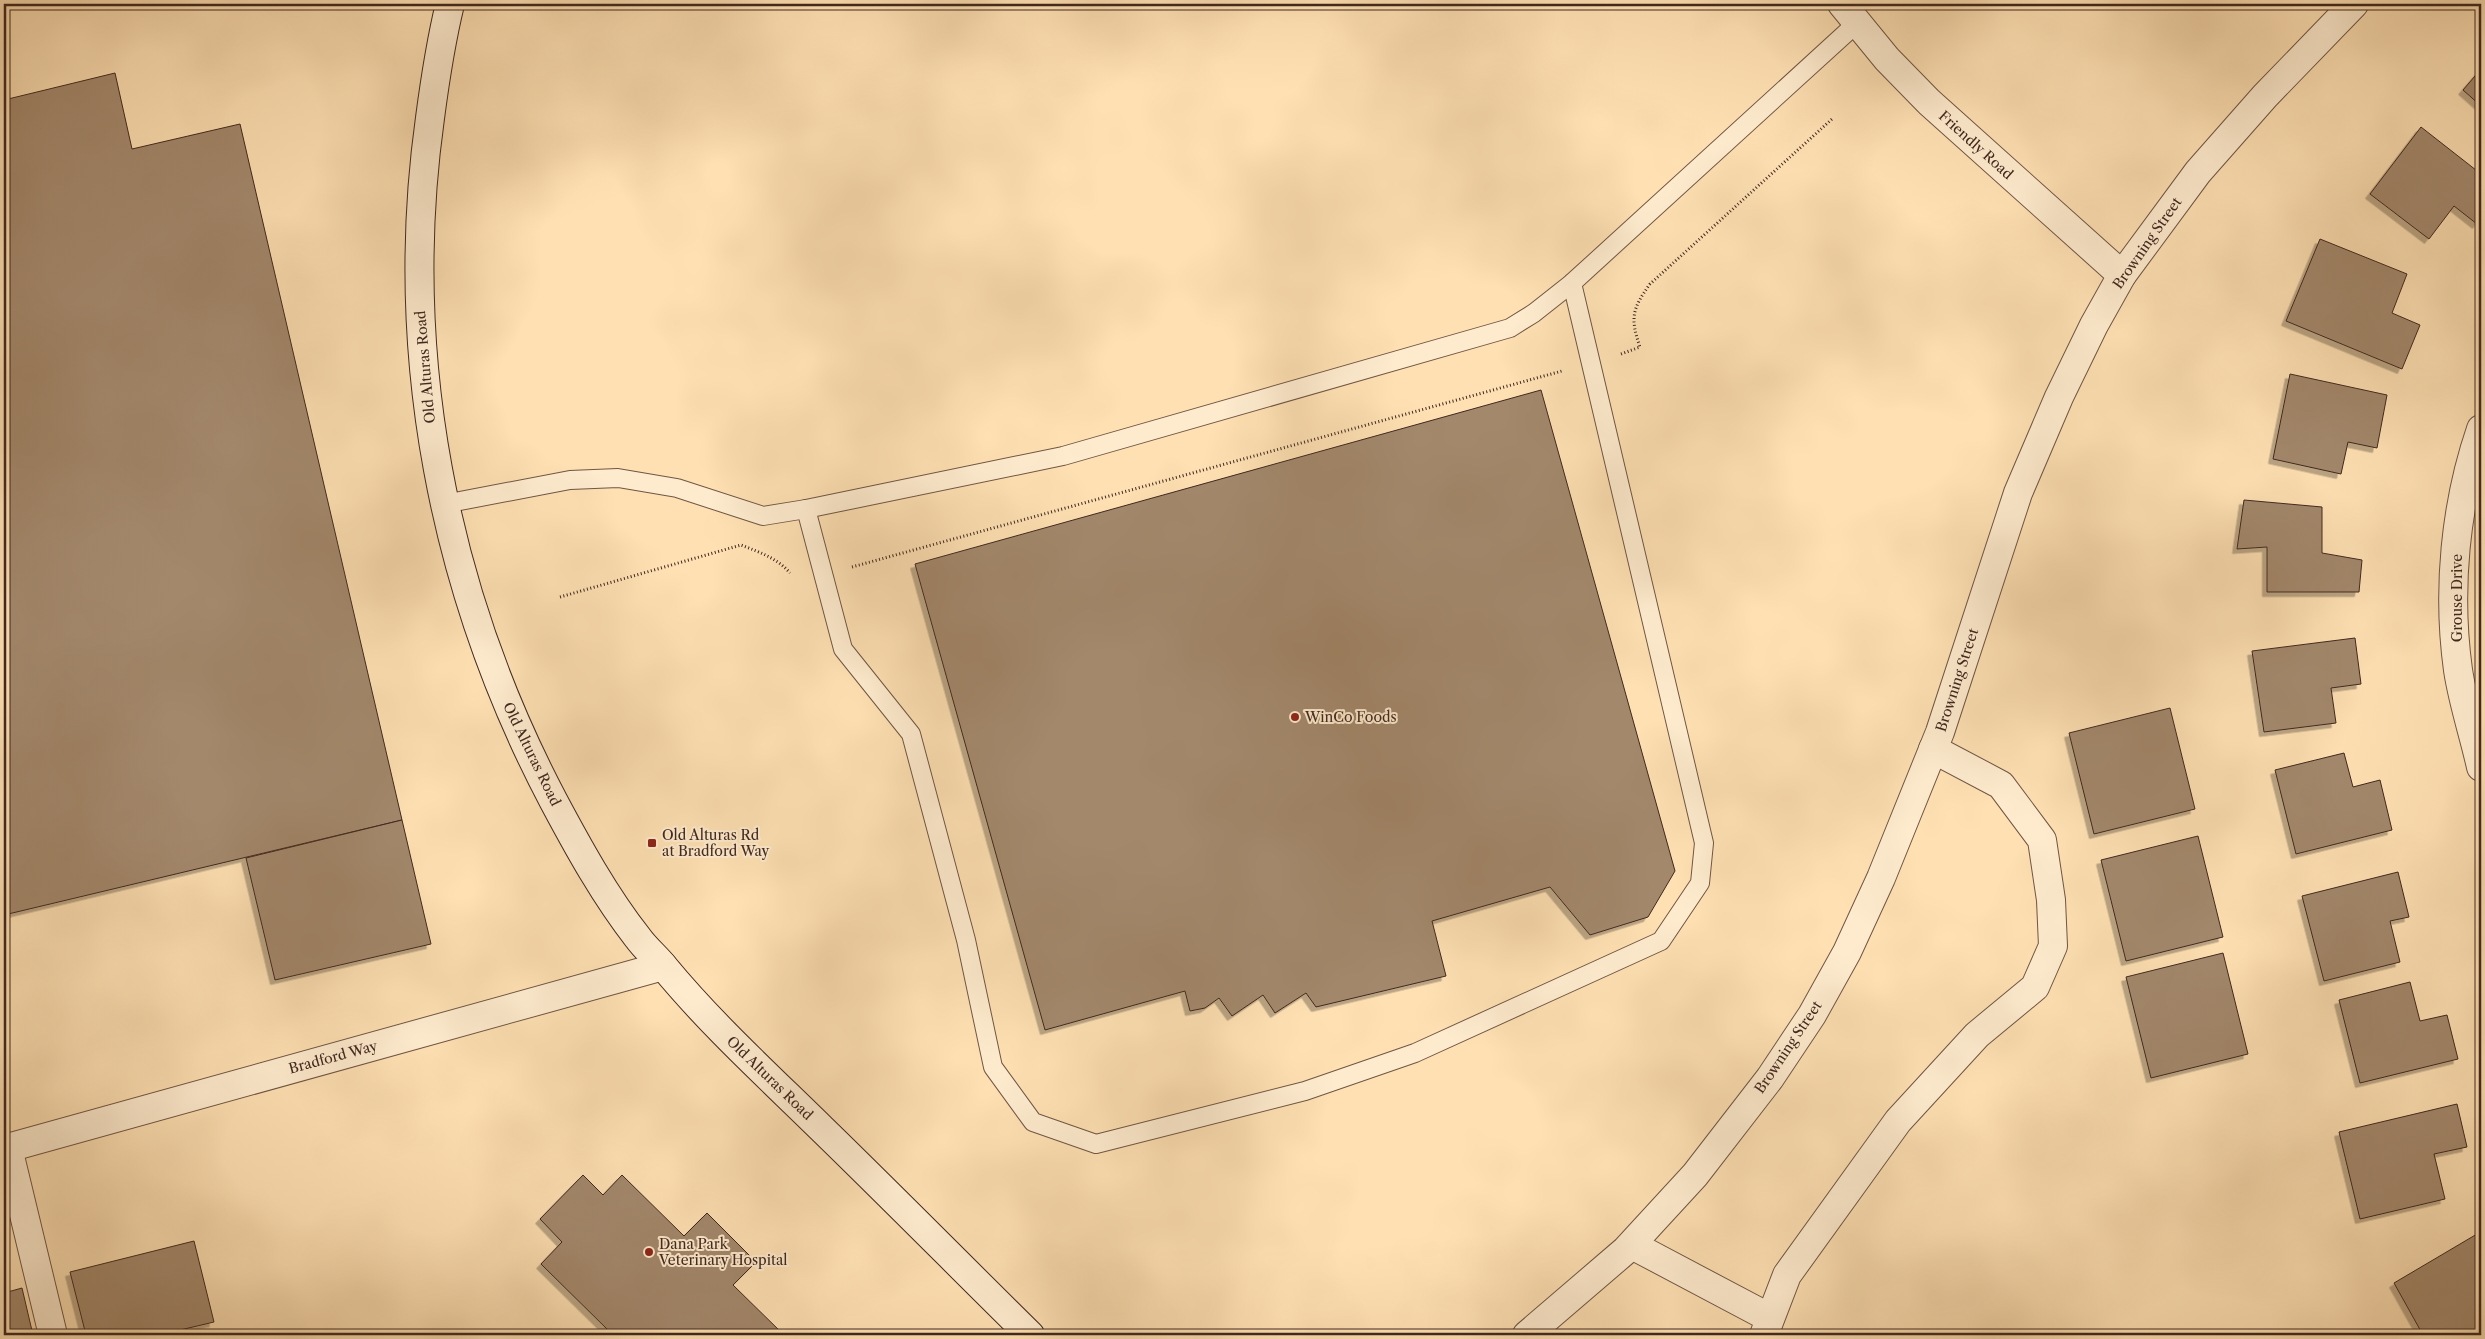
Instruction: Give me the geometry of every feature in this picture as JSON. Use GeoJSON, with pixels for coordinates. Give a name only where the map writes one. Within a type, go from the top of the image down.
{"type":"FeatureCollection","features":[{"type":"Feature","properties":{"kind":"street","name":"Old Alturas Road"},"geometry":{"type":"LineString","coordinates":[[450,4],[435,81],[427,140],[418,248],[423,366],[431,434],[444,504],[479,631],[504,698],[522,738],[580,850],[638,939],[682,989],[753,1062],[1030,1335]]}},
{"type":"Feature","properties":{"kind":"street","name":"Browning Street"},"geometry":{"type":"LineString","coordinates":[[1527,1335],[1632,1245],[1695,1175],[1770,1078],[1812,1015],[1847,952],[1878,886],[1933,749],[2018,493],[2059,397],[2122,275],[2198,172],[2265,96],[2354,4]]}},
{"type":"Feature","properties":{"kind":"street","name":"Friendly Road"},"geometry":{"type":"LineString","coordinates":[[1849,13],[1887,59],[1928,102],[2122,275]]}},
{"type":"Feature","properties":{"kind":"street","name":"Grouse Drive"},"geometry":{"type":"LineString","coordinates":[[2481,429],[2465,486],[2458,527],[2454,587],[2458,672],[2481,767]]}},
{"type":"Feature","properties":{"kind":"street"},"geometry":{"type":"LineString","coordinates":[[1632,1245],[1767,1327],[1787,1275],[1898,1121],[1977,1035],[2036,987],[2053,946],[2051,900],[2042,840],[2000,785],[1933,749]]}},
{"type":"Feature","properties":{"kind":"street","name":"Bradford Way"},"geometry":{"type":"LineString","coordinates":[[6,1148],[663,966]]}},
{"type":"Feature","properties":{"kind":"street"},"geometry":{"type":"LineString","coordinates":[[6,1148],[53,1335]]}},
{"type":"Feature","properties":{"kind":"lane"},"geometry":{"type":"LineString","coordinates":[[444,504],[570,480],[618,478],[677,488],[763,516],[806,509],[1062,456],[1510,328],[1534,313],[1572,283],[1849,13]]}},
{"type":"Feature","properties":{"kind":"lane"},"geometry":{"type":"LineString","coordinates":[[806,509],[843,649],[911,734],[966,940],[992,1067],[1034,1122],[1096,1144],[1304,1092],[1415,1053],[1661,941],[1700,883],[1704,843],[1572,283]]}},
{"type":"Feature","properties":{"kind":"path"},"geometry":{"type":"LineString","coordinates":[[560,597],[741,545],[768,556],[783,566],[794,581],[1591,363],[1640,347],[1632,319],[1636,306],[1650,284],[1832,119]]}},
{"type":"Feature","properties":{"kind":"building"},"geometry":{"type":"Polygon","coordinates":[[[2481,69],[2481,106],[2463,90],[2481,69]]]}},
{"type":"Feature","properties":{"kind":"building"},"geometry":{"type":"Polygon","coordinates":[[[115,73],[132,149],[240,124],[402,820],[4,915],[4,100],[115,73]]]}},
{"type":"Feature","properties":{"kind":"building"},"geometry":{"type":"Polygon","coordinates":[[[2421,127],[2481,174],[2481,218],[2477,224],[2454,206],[2429,239],[2370,194],[2421,127]]]}},
{"type":"Feature","properties":{"kind":"building"},"geometry":{"type":"Polygon","coordinates":[[[2320,239],[2407,274],[2392,313],[2420,325],[2402,369],[2286,321],[2320,239]]]}},
{"type":"Feature","properties":{"kind":"building"},"geometry":{"type":"Polygon","coordinates":[[[2290,374],[2387,395],[2377,448],[2348,442],[2341,474],[2273,459],[2290,374]]]}},
{"type":"Feature","properties":{"kind":"building","name":"WinCo Foods"},"geometry":{"type":"Polygon","coordinates":[[[1541,390],[1675,871],[1648,917],[1590,935],[1550,887],[1432,921],[1446,976],[1316,1007],[1306,993],[1275,1013],[1263,995],[1232,1016],[1219,998],[1205,1008],[1190,1011],[1185,991],[1045,1030],[915,564],[1541,390]]]}},
{"type":"Feature","properties":{"kind":"building"},"geometry":{"type":"Polygon","coordinates":[[[2244,500],[2322,507],[2322,553],[2362,560],[2359,592],[2267,592],[2267,547],[2237,549],[2244,500]]]}},
{"type":"Feature","properties":{"kind":"building"},"geometry":{"type":"Polygon","coordinates":[[[2355,638],[2361,684],[2331,688],[2336,723],[2264,732],[2252,651],[2355,638]]]}},
{"type":"Feature","properties":{"kind":"building"},"geometry":{"type":"Polygon","coordinates":[[[2170,708],[2195,809],[2094,834],[2069,733],[2170,708]]]}},
{"type":"Feature","properties":{"kind":"building"},"geometry":{"type":"Polygon","coordinates":[[[2344,753],[2353,787],[2380,780],[2392,830],[2296,854],[2275,770],[2344,753]]]}},
{"type":"Feature","properties":{"kind":"building"},"geometry":{"type":"Polygon","coordinates":[[[402,820],[431,944],[275,980],[246,858],[402,820]]]}},
{"type":"Feature","properties":{"kind":"building"},"geometry":{"type":"Polygon","coordinates":[[[2198,836],[2223,937],[2126,961],[2101,860],[2198,836]]]}},
{"type":"Feature","properties":{"kind":"building"},"geometry":{"type":"Polygon","coordinates":[[[2398,872],[2409,917],[2390,921],[2400,962],[2324,981],[2302,896],[2398,872]]]}},
{"type":"Feature","properties":{"kind":"building"},"geometry":{"type":"Polygon","coordinates":[[[2223,953],[2248,1054],[2151,1078],[2126,977],[2223,953]]]}},
{"type":"Feature","properties":{"kind":"building"},"geometry":{"type":"Polygon","coordinates":[[[2410,982],[2420,1021],[2447,1015],[2458,1059],[2360,1083],[2339,1000],[2410,982]]]}},
{"type":"Feature","properties":{"kind":"building"},"geometry":{"type":"Polygon","coordinates":[[[2457,1104],[2467,1147],[2434,1154],[2445,1199],[2360,1219],[2339,1132],[2457,1104]]]}},
{"type":"Feature","properties":{"kind":"building","name":"Dana Park Veterinary Hospital"},"geometry":{"type":"Polygon","coordinates":[[[583,1175],[603,1195],[622,1175],[684,1236],[707,1213],[756,1262],[733,1285],[784,1335],[613,1335],[541,1264],[562,1242],[540,1219],[583,1175]]]}},
{"type":"Feature","properties":{"kind":"building"},"geometry":{"type":"Polygon","coordinates":[[[2477,1234],[2481,1241],[2481,1335],[2423,1335],[2394,1283],[2477,1234]]]}},
{"type":"Feature","properties":{"kind":"building"},"geometry":{"type":"Polygon","coordinates":[[[194,1241],[214,1322],[159,1335],[86,1335],[70,1272],[194,1241]]]}},
{"type":"Feature","properties":{"kind":"building"},"geometry":{"type":"Polygon","coordinates":[[[22,1288],[33,1335],[4,1335],[4,1293],[22,1288]]]}},
{"type":"Feature","properties":{"kind":"place","name":"WinCo Foods"},"geometry":{"type":"Point","coordinates":[1295,717]}},
{"type":"Feature","properties":{"kind":"place","name":"Old Alturas Rd at Bradford Way"},"geometry":{"type":"Point","coordinates":[652,843]}},
{"type":"Feature","properties":{"kind":"place","name":"Dana Park Veterinary Hospital"},"geometry":{"type":"Point","coordinates":[649,1252]}}]}
